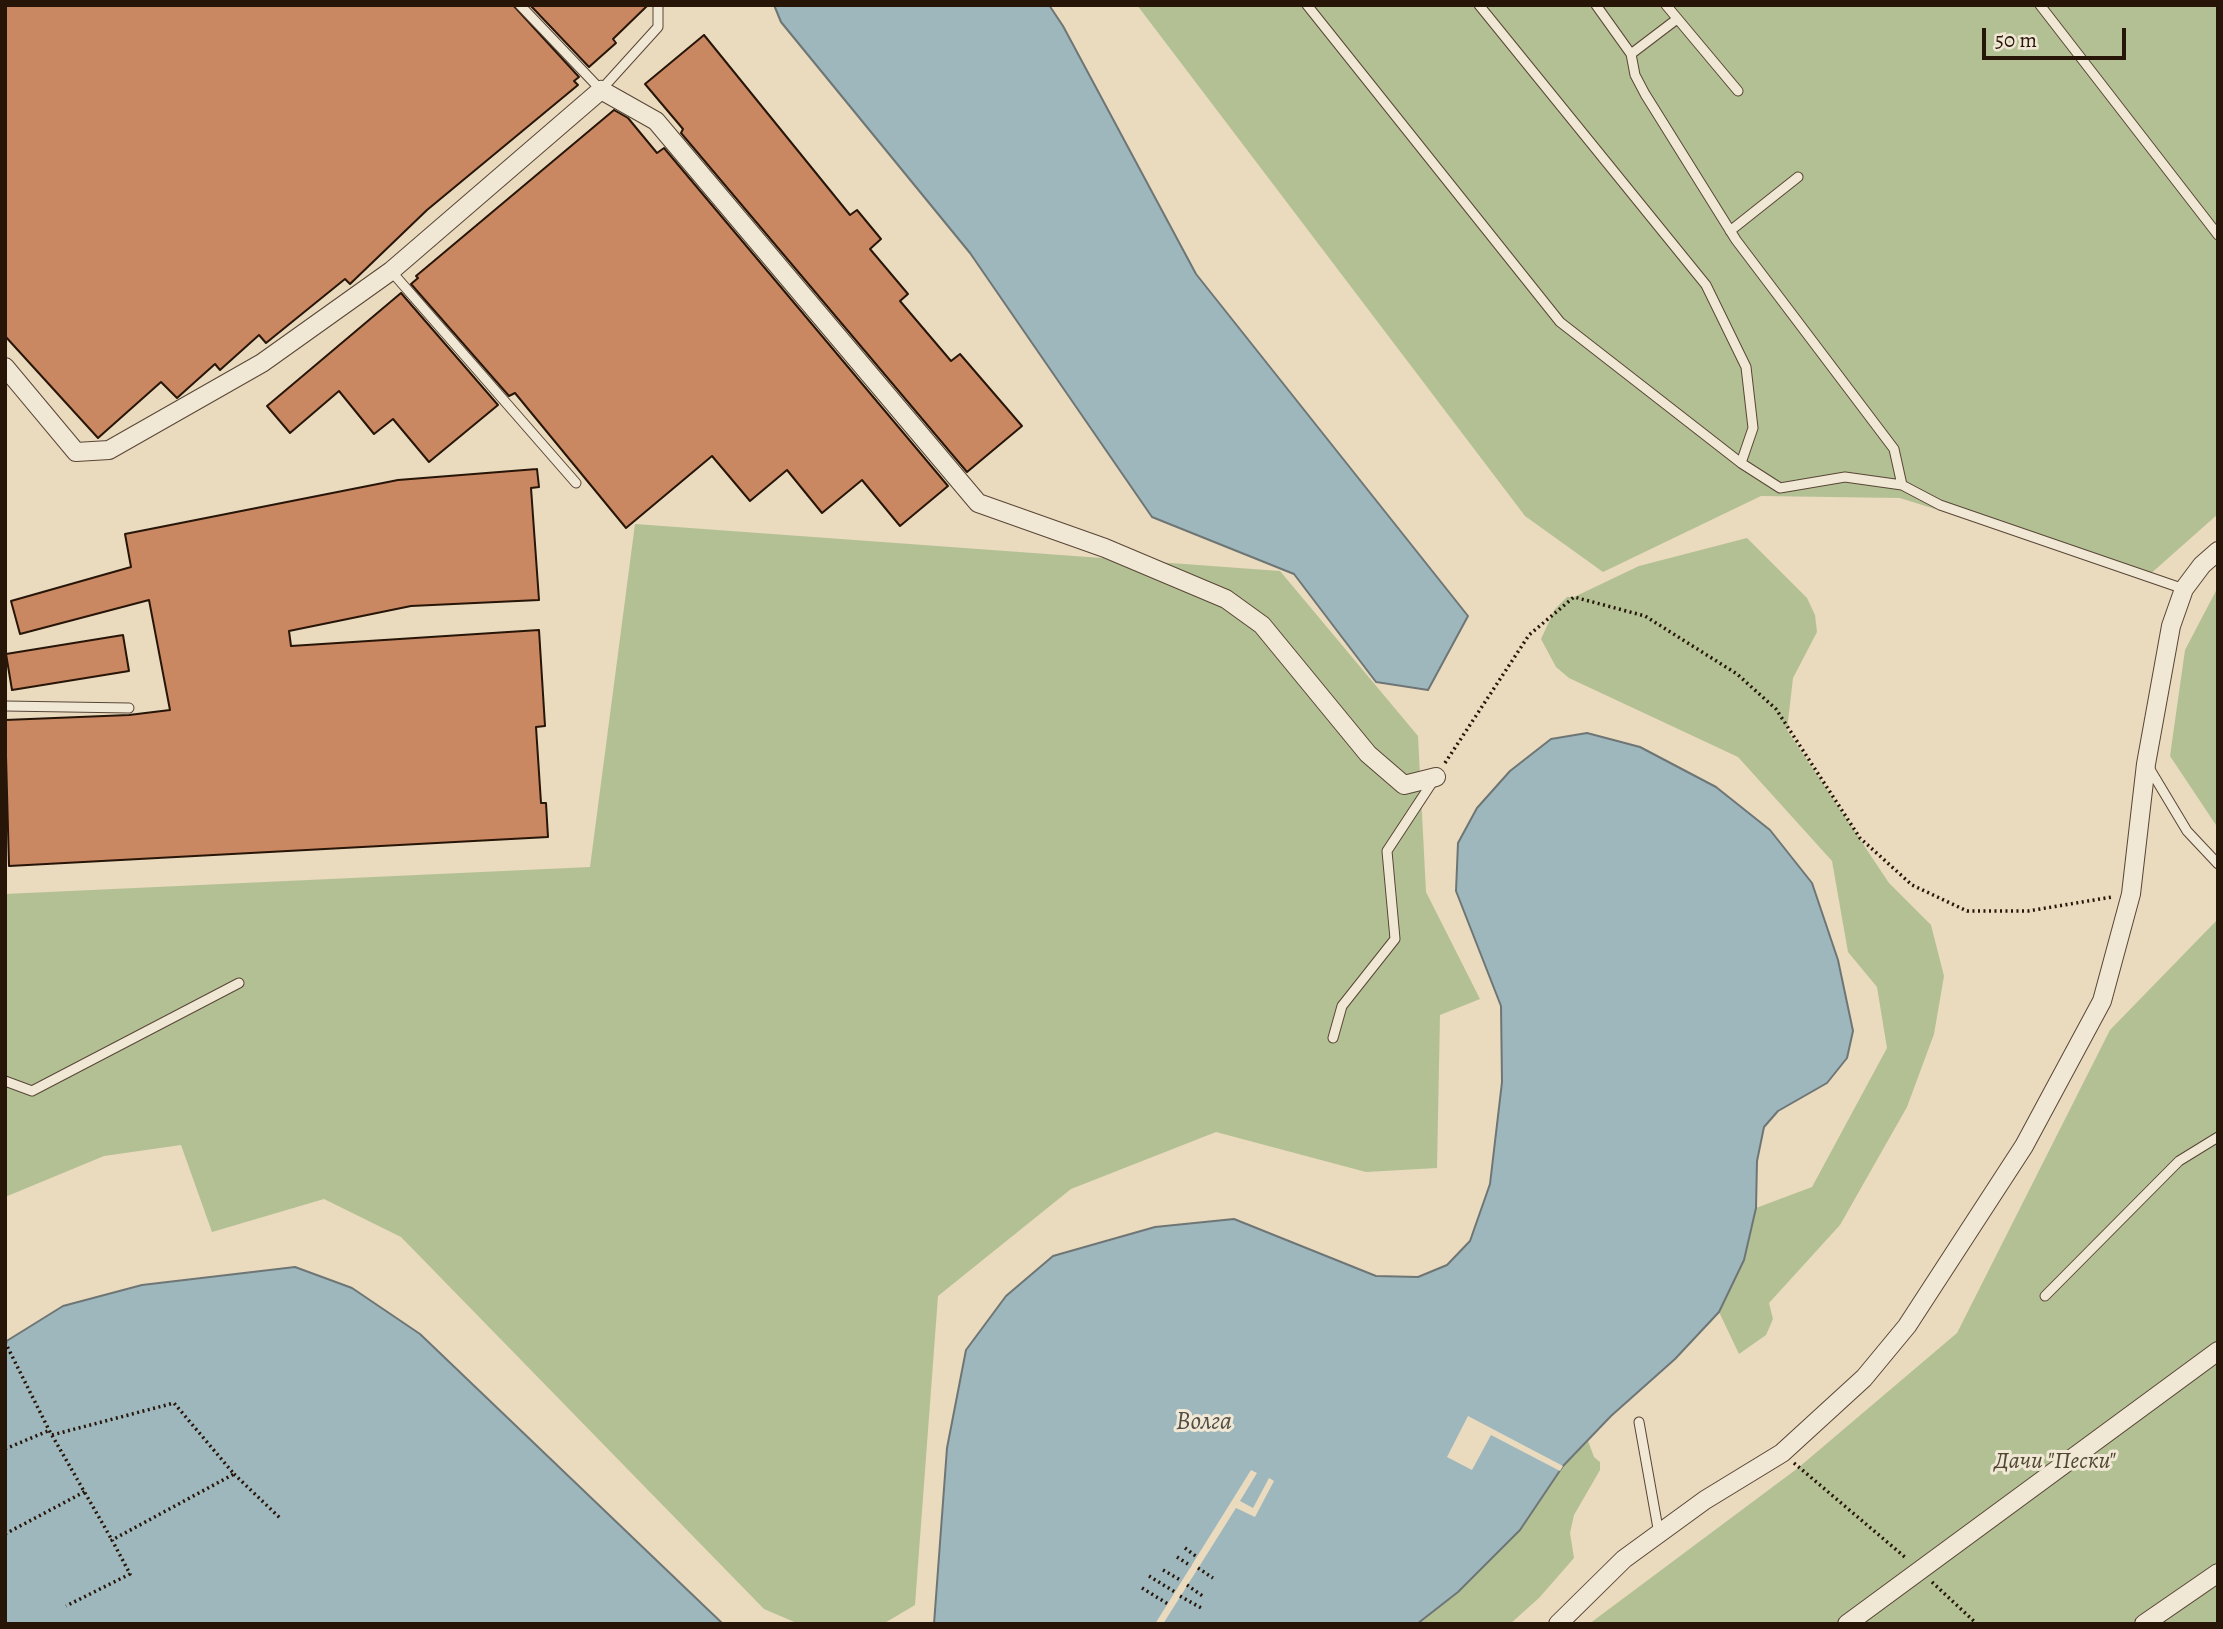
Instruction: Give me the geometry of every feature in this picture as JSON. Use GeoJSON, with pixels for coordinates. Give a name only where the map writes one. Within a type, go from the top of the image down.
{"type":"FeatureCollection","features":[{"type":"Feature","properties":{"kind":"street"},"geometry":{"type":"LineString","coordinates":[[5,367],[76,452],[109,450],[262,363],[391,271],[601,90],[656,121],[978,503],[1105,548],[1226,599],[1262,625],[1368,754],[1404,785],[1436,776]]}},
{"type":"Feature","properties":{"kind":"street"},"geometry":{"type":"LineString","coordinates":[[1558,1624],[1624,1559],[1705,1500],[1782,1453],[1864,1378],[1907,1326],[2024,1146],[2102,1000],[2131,894],[2146,764],[2171,626],[2184,589],[2202,565],[2218,551]]}},
{"type":"Feature","properties":{"kind":"street"},"geometry":{"type":"LineString","coordinates":[[1847,1624],[2218,1351]]}},
{"type":"Feature","properties":{"kind":"street"},"geometry":{"type":"LineString","coordinates":[[2144,1624],[2218,1573]]}},
{"type":"Feature","properties":{"kind":"lane"},"geometry":{"type":"LineString","coordinates":[[520,5],[601,90],[658,27],[658,5]]}},
{"type":"Feature","properties":{"kind":"lane"},"geometry":{"type":"LineString","coordinates":[[1307,5],[1560,322],[1741,463],[1780,488],[1845,477],[1902,485],[1940,505],[2184,589]]}},
{"type":"Feature","properties":{"kind":"lane"},"geometry":{"type":"LineString","coordinates":[[1479,5],[1706,285],[1746,367],[1753,428],[1741,463]]}},
{"type":"Feature","properties":{"kind":"lane"},"geometry":{"type":"LineString","coordinates":[[1596,5],[1631,54],[1635,75],[1645,94],[1730,231],[1894,449],[1902,485]]}},
{"type":"Feature","properties":{"kind":"lane"},"geometry":{"type":"LineString","coordinates":[[1666,5],[1738,91]]}},
{"type":"Feature","properties":{"kind":"lane"},"geometry":{"type":"LineString","coordinates":[[2040,5],[2218,235]]}},
{"type":"Feature","properties":{"kind":"lane"},"geometry":{"type":"LineString","coordinates":[[1631,54],[1677,19]]}},
{"type":"Feature","properties":{"kind":"lane"},"geometry":{"type":"LineString","coordinates":[[1730,231],[1798,177]]}},
{"type":"Feature","properties":{"kind":"lane"},"geometry":{"type":"LineString","coordinates":[[391,271],[576,483]]}},
{"type":"Feature","properties":{"kind":"lane"},"geometry":{"type":"LineString","coordinates":[[5,706],[129,708]]}},
{"type":"Feature","properties":{"kind":"lane"},"geometry":{"type":"LineString","coordinates":[[2146,764],[2187,831],[2218,864]]}},
{"type":"Feature","properties":{"kind":"lane"},"geometry":{"type":"LineString","coordinates":[[1333,1038],[1342,1006],[1395,939],[1387,850],[1436,776]]}},
{"type":"Feature","properties":{"kind":"lane"},"geometry":{"type":"LineString","coordinates":[[5,1081],[32,1091],[239,982]]}},
{"type":"Feature","properties":{"kind":"lane"},"geometry":{"type":"LineString","coordinates":[[2045,1296],[2179,1161],[2218,1137]]}},
{"type":"Feature","properties":{"kind":"lane"},"geometry":{"type":"LineString","coordinates":[[1639,1422],[1658,1534]]}},
{"type":"Feature","properties":{"kind":"path"},"geometry":{"type":"LineString","coordinates":[[1436,776],[1529,635],[1574,597],[1645,615],[1737,674],[1776,709],[1860,838],[1912,886],[1967,911],[2028,911],[2131,894]]}},
{"type":"Feature","properties":{"kind":"path"},"geometry":{"type":"LineString","coordinates":[[5,1342],[50,1433],[86,1492],[130,1574],[66,1606]]}},
{"type":"Feature","properties":{"kind":"path"},"geometry":{"type":"LineString","coordinates":[[5,1449],[50,1433],[174,1403],[234,1474],[281,1518]]}},
{"type":"Feature","properties":{"kind":"path"},"geometry":{"type":"LineString","coordinates":[[1782,1453],[1920,1570],[1977,1624]]}},
{"type":"Feature","properties":{"kind":"path"},"geometry":{"type":"LineString","coordinates":[[112,1540],[234,1474]]}},
{"type":"Feature","properties":{"kind":"path"},"geometry":{"type":"LineString","coordinates":[[5,1534],[86,1492]]}},
{"type":"Feature","properties":{"kind":"path"},"geometry":{"type":"LineString","coordinates":[[1185,1548],[1197,1557]]}},
{"type":"Feature","properties":{"kind":"path"},"geometry":{"type":"LineString","coordinates":[[1177,1557],[1191,1566]]}},
{"type":"Feature","properties":{"kind":"path"},"geometry":{"type":"LineString","coordinates":[[1198,1568],[1213,1578]]}},
{"type":"Feature","properties":{"kind":"path"},"geometry":{"type":"LineString","coordinates":[[1163,1570],[1182,1581]]}},
{"type":"Feature","properties":{"kind":"path"},"geometry":{"type":"LineString","coordinates":[[1149,1576],[1175,1592]]}},
{"type":"Feature","properties":{"kind":"path"},"geometry":{"type":"LineString","coordinates":[[1187,1585],[1204,1597]]}},
{"type":"Feature","properties":{"kind":"path"},"geometry":{"type":"LineString","coordinates":[[1142,1588],[1168,1604]]}},
{"type":"Feature","properties":{"kind":"path"},"geometry":{"type":"LineString","coordinates":[[1180,1597],[1203,1609]]}},
{"type":"Feature","properties":{"kind":"green space"},"geometry":{"type":"Polygon","coordinates":[[[1137,5],[2218,5],[2218,514],[2148,576],[1900,498],[1761,496],[1603,572],[1525,516],[1137,5]]]}},
{"type":"Feature","properties":{"kind":"green space"},"geometry":{"type":"Polygon","coordinates":[[[635,524],[1280,571],[1418,736],[1426,892],[1480,999],[1440,1015],[1437,1168],[1366,1172],[1216,1132],[1071,1189],[938,1296],[915,1605],[883,1624],[799,1624],[764,1609],[401,1237],[324,1199],[212,1232],[181,1145],[104,1156],[5,1197],[5,894],[590,867],[635,524]]]}},
{"type":"Feature","properties":{"kind":"green space"},"geometry":{"type":"Polygon","coordinates":[[[1747,538],[1807,598],[1815,615],[1817,632],[1793,678],[1787,730],[1889,883],[1931,925],[1944,976],[1934,1034],[1907,1107],[1840,1225],[1769,1303],[1773,1319],[1766,1335],[1739,1354],[1719,1312],[1744,1260],[1756,1208],[1812,1187],[1887,1048],[1877,987],[1848,952],[1832,861],[1738,757],[1569,678],[1556,667],[1541,639],[1555,609],[1567,597],[1574,597],[1639,566],[1747,538]]]}},
{"type":"Feature","properties":{"kind":"green space"},"geometry":{"type":"Polygon","coordinates":[[[2218,587],[2218,828],[2170,756],[2185,650],[2218,587]]]}},
{"type":"Feature","properties":{"kind":"green space","name":"Дачи \"Пески\""},"geometry":{"type":"Polygon","coordinates":[[[2218,919],[2218,1624],[1589,1624],[1798,1468],[1957,1333],[2110,1030],[2218,919]]]}},
{"type":"Feature","properties":{"kind":"green space"},"geometry":{"type":"Polygon","coordinates":[[[1588,1441],[1594,1457],[1600,1462],[1600,1470],[1574,1515],[1570,1533],[1574,1558],[1539,1598],[1510,1624],[1417,1624],[1458,1592],[1520,1530],[1563,1466],[1588,1441]]]}},
{"type":"Feature","properties":{"kind":"water"},"geometry":{"type":"Polygon","coordinates":[[[774,5],[1049,5],[1063,26],[1196,274],[1468,616],[1428,690],[1376,682],[1294,574],[1152,517],[970,253],[781,22],[774,5]]]}},
{"type":"Feature","properties":{"kind":"water","name":"Волга"},"geometry":{"type":"Polygon","coordinates":[[[1587,733],[1640,747],[1716,787],[1770,830],[1812,883],[1838,960],[1853,1031],[1847,1058],[1827,1083],[1778,1111],[1764,1127],[1757,1161],[1756,1208],[1744,1260],[1719,1312],[1675,1359],[1611,1416],[1563,1466],[1520,1530],[1458,1592],[1417,1624],[934,1624],[947,1448],[966,1350],[1006,1296],[1053,1256],[1155,1227],[1234,1219],[1376,1276],[1418,1277],[1447,1265],[1470,1241],[1490,1184],[1502,1082],[1501,1006],[1456,891],[1458,843],[1477,808],[1510,771],[1551,739],[1587,733]]]}},
{"type":"Feature","properties":{"kind":"water"},"geometry":{"type":"Polygon","coordinates":[[[295,1267],[352,1288],[420,1334],[723,1624],[5,1624],[5,1342],[63,1306],[142,1285],[295,1267]]]}},
{"type":"Feature","properties":{"kind":"pier"},"geometry":{"type":"Polygon","coordinates":[[[1468,1416],[1563,1466],[1560,1471],[1491,1435],[1472,1470],[1447,1457],[1468,1416]]]}},
{"type":"Feature","properties":{"kind":"pier"},"geometry":{"type":"Polygon","coordinates":[[[1251,1470],[1257,1473],[1240,1501],[1253,1508],[1269,1478],[1274,1481],[1255,1517],[1236,1508],[1163,1624],[1155,1624],[1251,1470]]]}},
{"type":"Feature","properties":{"kind":"building"},"geometry":{"type":"Polygon","coordinates":[[[5,5],[513,5],[579,77],[574,81],[578,85],[427,210],[350,284],[345,279],[266,343],[259,335],[220,370],[215,364],[177,398],[161,382],[98,438],[5,336],[5,5]]]}},
{"type":"Feature","properties":{"kind":"building"},"geometry":{"type":"Polygon","coordinates":[[[530,5],[648,5],[613,39],[616,43],[589,67],[530,5]]]}},
{"type":"Feature","properties":{"kind":"building"},"geometry":{"type":"Polygon","coordinates":[[[704,35],[850,215],[857,210],[881,239],[870,249],[908,294],[900,301],[951,361],[960,354],[1022,426],[967,472],[681,133],[683,129],[645,84],[704,35]]]}},
{"type":"Feature","properties":{"kind":"building"},"geometry":{"type":"Polygon","coordinates":[[[614,110],[628,118],[657,153],[664,148],[948,486],[900,526],[862,480],[822,513],[787,470],[750,501],[712,456],[626,528],[515,393],[509,396],[411,284],[418,278],[416,276],[614,110]]]}},
{"type":"Feature","properties":{"kind":"building"},"geometry":{"type":"Polygon","coordinates":[[[401,293],[498,405],[429,462],[393,419],[374,434],[339,391],[290,433],[267,406],[401,293]]]}},
{"type":"Feature","properties":{"kind":"building"},"geometry":{"type":"Polygon","coordinates":[[[537,469],[539,487],[531,488],[539,600],[411,606],[289,631],[291,646],[539,630],[545,726],[536,727],[541,803],[546,803],[548,837],[9,866],[5,720],[129,715],[170,710],[149,600],[20,634],[11,601],[131,567],[125,534],[398,480],[537,469]]]}},
{"type":"Feature","properties":{"kind":"building"},"geometry":{"type":"Polygon","coordinates":[[[123,635],[129,671],[12,690],[6,654],[123,635]]]}}]}
